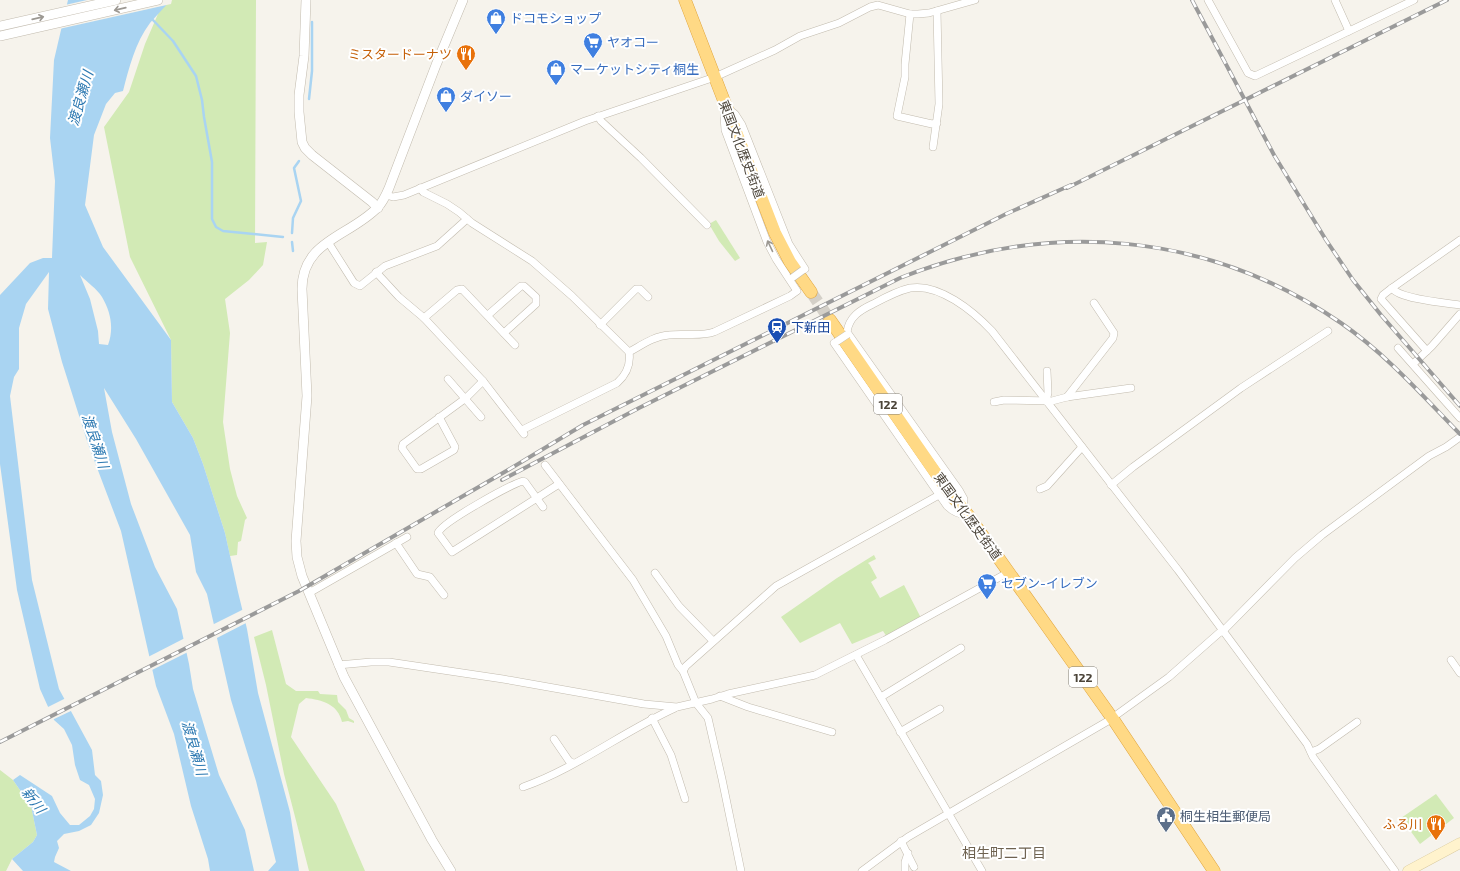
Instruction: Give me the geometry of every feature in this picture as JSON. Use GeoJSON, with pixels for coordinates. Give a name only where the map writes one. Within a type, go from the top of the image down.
{"type":"FeatureCollection","features":[{"type":"Feature","properties":{"kind":"highway","name":"東国文化歴史街道"},"geometry":{"type":"LineString","coordinates":[[685,0],[775,233],[790,262],[811,292]]}},
{"type":"Feature","properties":{"kind":"highway","name":"東国文化歴史街道"},"geometry":{"type":"LineString","coordinates":[[830,320],[946,488],[966,512],[1112,718],[1214,871]]}},
{"type":"Feature","properties":{"kind":"main road"},"geometry":{"type":"LineString","coordinates":[[1408,871],[1460,843]]}},
{"type":"Feature","properties":{"kind":"street"},"geometry":{"type":"LineString","coordinates":[[0,26],[116,0]]}},
{"type":"Feature","properties":{"kind":"street"},"geometry":{"type":"LineString","coordinates":[[0,36],[158,0]]}},
{"type":"Feature","properties":{"kind":"street"},"geometry":{"type":"LineString","coordinates":[[306,0],[304,56],[298,102],[302,142],[305,148],[312,155],[378,208]]}},
{"type":"Feature","properties":{"kind":"street"},"geometry":{"type":"LineString","coordinates":[[451,871],[421,820],[338,665],[298,564],[296,549],[307,396],[302,277],[312,255],[328,242],[378,208],[386,195],[463,0]]}},
{"type":"Feature","properties":{"kind":"street"},"geometry":{"type":"LineString","coordinates":[[386,195],[394,197],[399,196],[598,116],[715,78],[775,50],[800,36],[839,23],[873,3],[910,14],[929,13],[975,0]]}},
{"type":"Feature","properties":{"kind":"street"},"geometry":{"type":"LineString","coordinates":[[1208,0],[1248,73],[1255,76],[1414,0]]}},
{"type":"Feature","properties":{"kind":"street"},"geometry":{"type":"LineString","coordinates":[[1335,0],[1350,31]]}},
{"type":"Feature","properties":{"kind":"street"},"geometry":{"type":"LineString","coordinates":[[933,147],[939,104],[937,11]]}},
{"type":"Feature","properties":{"kind":"street"},"geometry":{"type":"LineString","coordinates":[[910,14],[905,77],[897,116],[932,124],[937,123]]}},
{"type":"Feature","properties":{"kind":"street"},"geometry":{"type":"LineString","coordinates":[[629,352],[650,340],[666,335],[709,334],[790,296],[797,291],[776,259],[767,242],[725,130],[724,116],[726,107],[735,114],[742,125],[789,244],[804,269],[790,279]]}},
{"type":"Feature","properties":{"kind":"street"},"geometry":{"type":"LineString","coordinates":[[598,116],[605,125],[676,192],[707,225]]}},
{"type":"Feature","properties":{"kind":"street"},"geometry":{"type":"LineString","coordinates":[[376,272],[399,297],[424,318],[483,381],[523,432],[617,383],[627,371],[629,352],[559,284],[532,261],[446,204],[423,192],[420,188]]}},
{"type":"Feature","properties":{"kind":"street"},"geometry":{"type":"LineString","coordinates":[[328,242],[356,285],[362,285],[376,272],[387,265],[437,246],[467,219]]}},
{"type":"Feature","properties":{"kind":"street"},"geometry":{"type":"LineString","coordinates":[[1427,351],[1381,300],[1383,295],[1392,288],[1460,240]]}},
{"type":"Feature","properties":{"kind":"street"},"geometry":{"type":"LineString","coordinates":[[488,315],[520,286],[524,286],[536,298],[536,304],[504,333]]}},
{"type":"Feature","properties":{"kind":"street"},"geometry":{"type":"LineString","coordinates":[[424,318],[460,288],[465,291],[515,345]]}},
{"type":"Feature","properties":{"kind":"street"},"geometry":{"type":"LineString","coordinates":[[848,334],[834,343],[939,495],[951,510],[959,514],[966,512],[964,499],[959,490],[848,334],[848,329],[855,315],[862,309],[903,290],[915,288],[929,289],[959,303],[976,315],[1002,344],[1223,630],[1307,744],[1313,758],[1395,871]]}},
{"type":"Feature","properties":{"kind":"street"},"geometry":{"type":"LineString","coordinates":[[1392,288],[1398,294],[1460,304]]}},
{"type":"Feature","properties":{"kind":"street"},"geometry":{"type":"LineString","coordinates":[[600,325],[636,289],[641,290],[648,297]]}},
{"type":"Feature","properties":{"kind":"street"},"geometry":{"type":"LineString","coordinates":[[1067,397],[1113,338],[1114,333],[1094,303]]}},
{"type":"Feature","properties":{"kind":"street"},"geometry":{"type":"LineString","coordinates":[[1413,364],[1427,351],[1460,314]]}},
{"type":"Feature","properties":{"kind":"street"},"geometry":{"type":"LineString","coordinates":[[1111,485],[1132,467],[1241,388],[1328,331]]}},
{"type":"Feature","properties":{"kind":"street"},"geometry":{"type":"LineString","coordinates":[[1398,348],[1460,418]]}},
{"type":"Feature","properties":{"kind":"street"},"geometry":{"type":"LineString","coordinates":[[1046,401],[1048,393],[1047,371]]}},
{"type":"Feature","properties":{"kind":"street"},"geometry":{"type":"LineString","coordinates":[[448,379],[481,417]]}},
{"type":"Feature","properties":{"kind":"street"},"geometry":{"type":"LineString","coordinates":[[439,417],[455,447],[454,450],[421,469],[418,469],[402,448],[403,444],[439,417],[466,398],[483,381]]}},
{"type":"Feature","properties":{"kind":"street"},"geometry":{"type":"LineString","coordinates":[[994,402],[1004,400],[1052,401],[1067,397],[1131,388]]}},
{"type":"Feature","properties":{"kind":"street"},"geometry":{"type":"LineString","coordinates":[[862,871],[902,841],[1112,718],[1169,677],[1223,630],[1295,558],[1322,535],[1429,456],[1446,447],[1460,437]]}},
{"type":"Feature","properties":{"kind":"street"},"geometry":{"type":"LineString","coordinates":[[1040,489],[1047,486],[1082,447]]}},
{"type":"Feature","properties":{"kind":"street"},"geometry":{"type":"LineString","coordinates":[[544,465],[634,580],[666,636],[678,665],[683,671],[696,703],[705,712],[711,728],[741,871]]}},
{"type":"Feature","properties":{"kind":"street"},"geometry":{"type":"LineString","coordinates":[[543,507],[537,499],[525,482],[521,481],[458,515],[440,528],[438,533],[452,552],[537,499],[558,484]]}},
{"type":"Feature","properties":{"kind":"street"},"geometry":{"type":"LineString","coordinates":[[683,671],[686,666],[713,641],[776,586],[939,495]]}},
{"type":"Feature","properties":{"kind":"street"},"geometry":{"type":"LineString","coordinates":[[309,593],[407,536]]}},
{"type":"Feature","properties":{"kind":"street"},"geometry":{"type":"LineString","coordinates":[[396,543],[417,574],[430,577],[444,595]]}},
{"type":"Feature","properties":{"kind":"street"},"geometry":{"type":"LineString","coordinates":[[523,787],[573,763],[652,718],[677,707],[815,675],[885,640],[1008,572]]}},
{"type":"Feature","properties":{"kind":"street"},"geometry":{"type":"LineString","coordinates":[[655,573],[679,606],[713,641]]}},
{"type":"Feature","properties":{"kind":"street"},"geometry":{"type":"LineString","coordinates":[[881,697],[961,648]]}},
{"type":"Feature","properties":{"kind":"street"},"geometry":{"type":"LineString","coordinates":[[856,655],[982,871]]}},
{"type":"Feature","properties":{"kind":"street"},"geometry":{"type":"LineString","coordinates":[[1450,660],[1460,673]]}},
{"type":"Feature","properties":{"kind":"street"},"geometry":{"type":"LineString","coordinates":[[338,665],[389,662],[503,679],[644,704],[677,707]]}},
{"type":"Feature","properties":{"kind":"street"},"geometry":{"type":"LineString","coordinates":[[720,696],[761,711],[832,732]]}},
{"type":"Feature","properties":{"kind":"street"},"geometry":{"type":"LineString","coordinates":[[900,732],[940,709]]}},
{"type":"Feature","properties":{"kind":"street"},"geometry":{"type":"LineString","coordinates":[[652,718],[671,755],[685,800]]}},
{"type":"Feature","properties":{"kind":"street"},"geometry":{"type":"LineString","coordinates":[[1311,752],[1320,749],[1358,722]]}},
{"type":"Feature","properties":{"kind":"street"},"geometry":{"type":"LineString","coordinates":[[554,739],[569,761],[573,763]]}},
{"type":"Feature","properties":{"kind":"street"},"geometry":{"type":"LineString","coordinates":[[902,841],[914,867]]}},
{"type":"Feature","properties":{"kind":"street"},"geometry":{"type":"LineString","coordinates":[[906,871],[905,862],[908,854]]}},
{"type":"Feature","properties":{"kind":"green space"},"geometry":{"type":"Polygon","coordinates":[[[164,0],[256,0],[255,243],[267,242],[263,265],[249,280],[225,299],[230,333],[223,422],[230,469],[237,496],[247,518],[245,520],[241,541],[238,542],[237,555],[230,556],[225,533],[203,464],[193,438],[172,402],[171,340],[130,257],[104,127],[129,92],[145,44],[164,0]]]}},
{"type":"Feature","properties":{"kind":"green space"},"geometry":{"type":"Polygon","coordinates":[[[716,220],[740,258],[735,261],[719,241],[709,224],[716,220]]]}},
{"type":"Feature","properties":{"kind":"green space"},"geometry":{"type":"Polygon","coordinates":[[[874,555],[876,559],[868,563],[877,578],[871,582],[880,598],[904,585],[921,618],[887,637],[883,631],[852,644],[840,623],[800,643],[781,617],[837,578],[874,555]]]}},
{"type":"Feature","properties":{"kind":"green space"},"geometry":{"type":"Polygon","coordinates":[[[272,630],[286,684],[296,691],[318,691],[320,694],[337,695],[338,702],[346,710],[349,718],[354,721],[354,723],[348,721],[342,722],[337,711],[333,707],[318,700],[306,698],[299,704],[291,737],[336,804],[365,871],[309,871],[284,774],[266,685],[254,637],[272,630]]]}},
{"type":"Feature","properties":{"kind":"green space"},"geometry":{"type":"Polygon","coordinates":[[[0,770],[13,780],[31,806],[37,835],[33,842],[12,859],[6,871],[0,871],[0,770]]]}},
{"type":"Feature","properties":{"kind":"green space"},"geometry":{"type":"Polygon","coordinates":[[[1436,794],[1454,818],[1420,844],[1401,818],[1436,794]]]}},
{"type":"Feature","properties":{"kind":"water"},"geometry":{"type":"Polygon","coordinates":[[[68,0],[170,0],[150,23],[140,39],[133,56],[123,91],[115,93],[106,104],[94,135],[85,205],[103,247],[171,340],[172,402],[193,438],[225,533],[247,629],[258,693],[290,812],[299,871],[268,871],[276,862],[256,781],[231,700],[207,594],[196,572],[190,535],[136,439],[104,388],[112,432],[131,504],[155,567],[177,609],[193,689],[219,775],[245,830],[254,871],[210,871],[208,859],[191,806],[174,734],[156,686],[121,531],[88,444],[62,362],[48,309],[49,272],[26,304],[19,328],[19,369],[14,377],[10,396],[32,580],[59,689],[92,750],[95,775],[101,781],[103,795],[99,813],[91,825],[79,831],[64,834],[57,841],[59,848],[54,862],[71,871],[23,871],[12,859],[33,842],[37,835],[31,806],[13,780],[20,775],[52,796],[60,813],[70,825],[79,825],[90,816],[94,809],[95,799],[89,785],[80,780],[75,765],[72,745],[64,729],[54,720],[40,689],[17,590],[0,464],[0,295],[30,263],[43,258],[52,258],[55,181],[50,138],[54,60],[68,0]],[[80,275],[90,299],[98,331],[99,344],[108,345],[111,333],[111,321],[108,309],[100,294],[80,275]]]}},
{"type":"Feature","properties":{"kind":"pier"},"geometry":{"type":"Polygon","coordinates":[[[87,0],[172,0],[171,4],[59,29],[65,5],[87,0]]]}},
{"type":"Feature","properties":{"kind":"pier"},"geometry":{"type":"Polygon","coordinates":[[[244,609],[248,622],[215,639],[212,625],[244,609]]]}},
{"type":"Feature","properties":{"kind":"pier"},"geometry":{"type":"Polygon","coordinates":[[[185,638],[188,652],[150,671],[148,657],[185,638]]]}},
{"type":"Feature","properties":{"kind":"pier"},"geometry":{"type":"Polygon","coordinates":[[[66,698],[73,710],[52,720],[46,708],[66,698]]]}},
{"type":"Feature","properties":{"kind":"waterway"},"geometry":{"type":"LineString","coordinates":[[151,18],[173,41],[196,76],[202,100],[212,162],[212,219],[216,227],[223,231],[283,237]]}},
{"type":"Feature","properties":{"kind":"waterway"},"geometry":{"type":"LineString","coordinates":[[309,99],[312,71],[312,22]]}},
{"type":"Feature","properties":{"kind":"waterway"},"geometry":{"type":"LineString","coordinates":[[292,233],[293,218],[301,201],[294,168],[299,161]]}},
{"type":"Feature","properties":{"kind":"waterway"},"geometry":{"type":"LineString","coordinates":[[292,242],[293,251]]}},
{"type":"Feature","properties":{"kind":"tunnel"},"geometry":{"type":"LineString","coordinates":[[811,292],[830,320]]}},
{"type":"Feature","properties":{"kind":"railway"},"geometry":{"type":"LineString","coordinates":[[1192,0],[1274,155],[1326,240],[1353,280],[1381,315],[1460,406]]}},
{"type":"Feature","properties":{"kind":"railway"},"geometry":{"type":"LineString","coordinates":[[1067,188],[1447,0]]}},
{"type":"Feature","properties":{"kind":"railway"},"geometry":{"type":"LineString","coordinates":[[0,742],[299,591],[583,425],[1006,214],[1071,185]]}},
{"type":"Feature","properties":{"kind":"railway"},"geometry":{"type":"LineString","coordinates":[[502,480],[639,408],[900,278],[956,259],[1013,247],[1070,242],[1126,244],[1182,253],[1237,269],[1290,292],[1341,323],[1373,348],[1388,361],[1460,434]]}},
{"type":"Feature","properties":{"kind":"place","name":"ドコモショップ"},"geometry":{"type":"Point","coordinates":[496,35]}},
{"type":"Feature","properties":{"kind":"place","name":"ヤオコー"},"geometry":{"type":"Point","coordinates":[593,59]}},
{"type":"Feature","properties":{"kind":"place","name":"ミスタードーナツ"},"geometry":{"type":"Point","coordinates":[466,71]}},
{"type":"Feature","properties":{"kind":"place","name":"マーケットシティ桐生"},"geometry":{"type":"Point","coordinates":[556,86]}},
{"type":"Feature","properties":{"kind":"place","name":"ダイソー"},"geometry":{"type":"Point","coordinates":[446,113]}},
{"type":"Feature","properties":{"kind":"place","name":"下新田"},"geometry":{"type":"Point","coordinates":[777,344]}},
{"type":"Feature","properties":{"kind":"place","name":"セブン-イレブン"},"geometry":{"type":"Point","coordinates":[987,600]}},
{"type":"Feature","properties":{"kind":"place","name":"桐生相生郵便局"},"geometry":{"type":"Point","coordinates":[1166,833]}},
{"type":"Feature","properties":{"kind":"place","name":"ふる川"},"geometry":{"type":"Point","coordinates":[1436,841]}},
{"type":"Feature","properties":{"kind":"district","name":"相生町二丁目"},"geometry":{"type":"Point","coordinates":[1004,852]}},
{"type":"Feature","properties":{"kind":"water label","name":"渡良瀬川"},"geometry":{"type":"Point","coordinates":[80,98]}},
{"type":"Feature","properties":{"kind":"water label","name":"渡良瀬川"},"geometry":{"type":"Point","coordinates":[96,441]}},
{"type":"Feature","properties":{"kind":"water label","name":"渡良瀬川"},"geometry":{"type":"Point","coordinates":[195,748]}},
{"type":"Feature","properties":{"kind":"water label","name":"新川"},"geometry":{"type":"Point","coordinates":[34,800]}}]}
